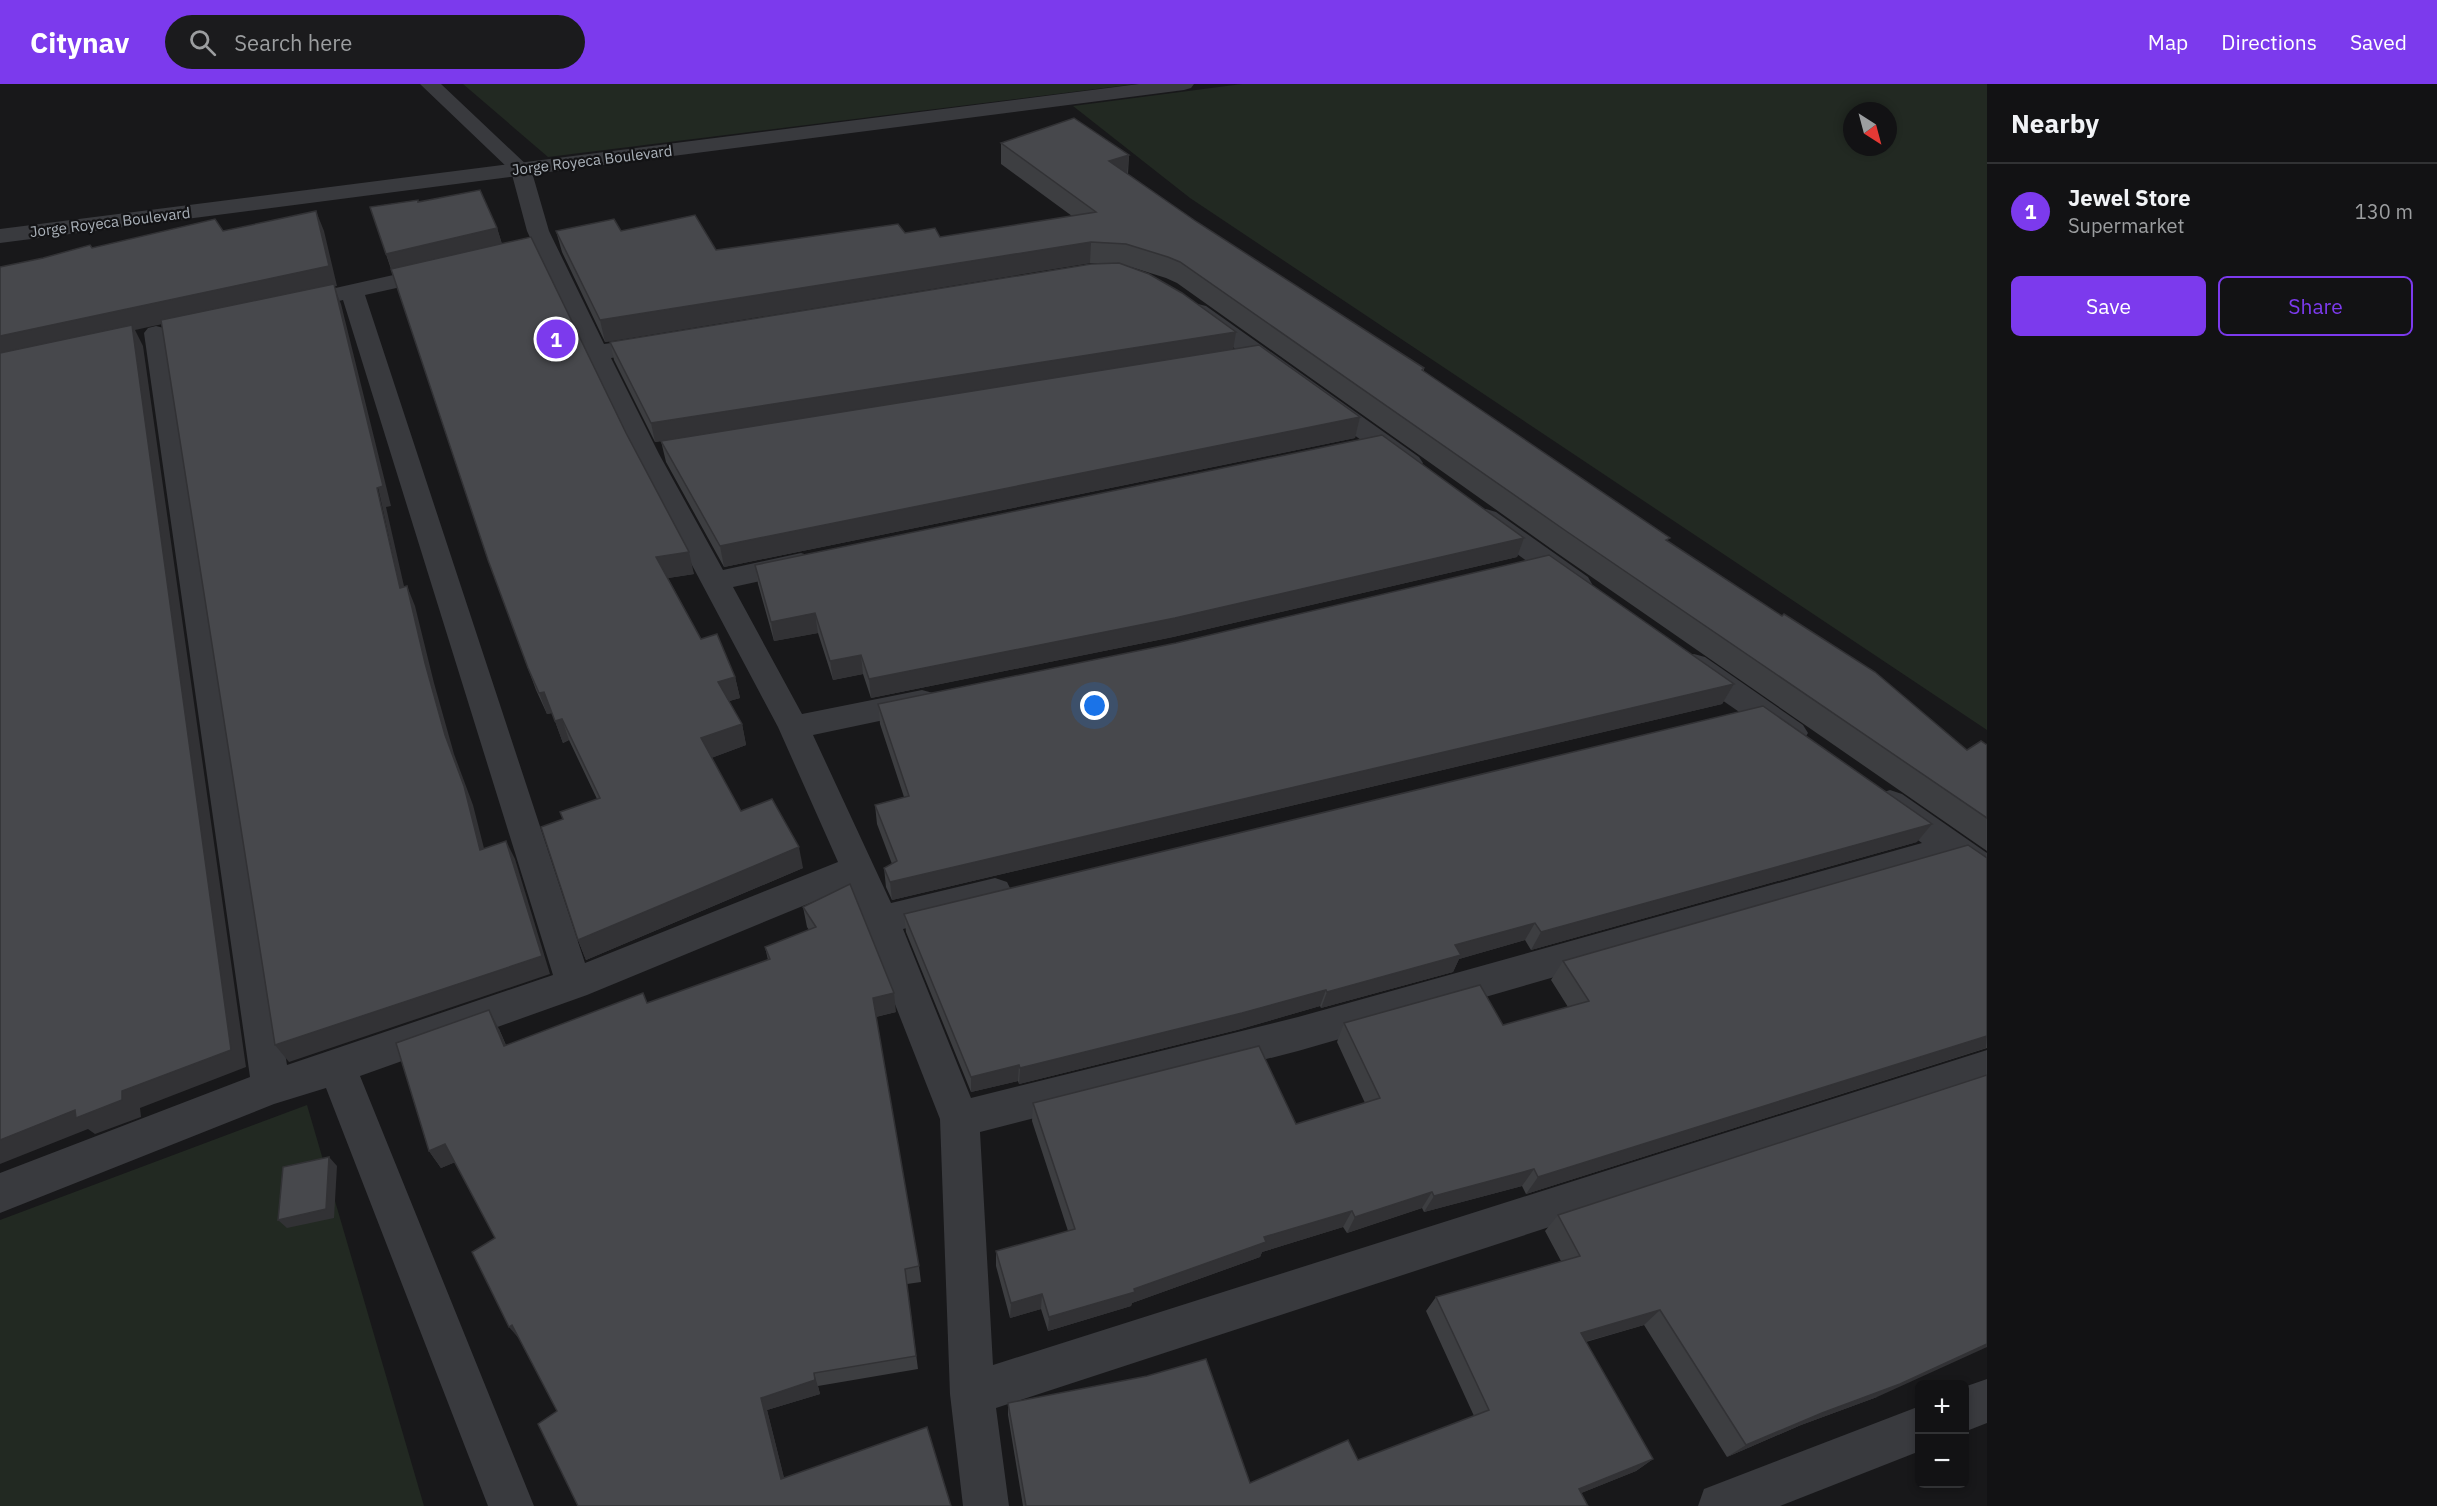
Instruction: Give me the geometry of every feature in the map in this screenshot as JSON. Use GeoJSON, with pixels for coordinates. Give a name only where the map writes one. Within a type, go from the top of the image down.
{"type":"FeatureCollection","features":[{"type":"Feature","properties":{"kind":"street"},"geometry":{"type":"LineString","coordinates":[[430,84],[521,169],[538,231],[534,250],[658,452],[715,581],[794,727],[858,868],[960,1119],[972,1394],[986,1506]]}},
{"type":"Feature","properties":{"kind":"street","name":"Jorge Royeca Boulevard"},"geometry":{"type":"LineString","coordinates":[[0,236],[1184,84]]}},
{"type":"Feature","properties":{"kind":"street"},"geometry":{"type":"LineString","coordinates":[[306,301],[454,268]]}},
{"type":"Feature","properties":{"kind":"street"},"geometry":{"type":"LineString","coordinates":[[352,292],[574,984]]}},
{"type":"Feature","properties":{"kind":"street"},"geometry":{"type":"LineString","coordinates":[[1177,296],[1430,478]]}},
{"type":"Feature","properties":{"kind":"street"},"geometry":{"type":"LineString","coordinates":[[156,333],[271,1087]]}},
{"type":"Feature","properties":{"kind":"street"},"geometry":{"type":"LineString","coordinates":[[596,353],[678,340]]}},
{"type":"Feature","properties":{"kind":"street"},"geometry":{"type":"LineString","coordinates":[[1226,360],[1261,355]]}},
{"type":"Feature","properties":{"kind":"street"},"geometry":{"type":"LineString","coordinates":[[1347,451],[1382,443]]}},
{"type":"Feature","properties":{"kind":"street"},"geometry":{"type":"LineString","coordinates":[[1469,506],[1604,602]]}},
{"type":"Feature","properties":{"kind":"street"},"geometry":{"type":"LineString","coordinates":[[715,581],[820,560]]}},
{"type":"Feature","properties":{"kind":"street"},"geometry":{"type":"LineString","coordinates":[[1511,570],[1546,562]]}},
{"type":"Feature","properties":{"kind":"street"},"geometry":{"type":"LineString","coordinates":[[1671,649],[1814,749]]}},
{"type":"Feature","properties":{"kind":"street"},"geometry":{"type":"LineString","coordinates":[[794,727],[944,696]]}},
{"type":"Feature","properties":{"kind":"street"},"geometry":{"type":"LineString","coordinates":[[1723,718],[1758,709]]}},
{"type":"Feature","properties":{"kind":"street"},"geometry":{"type":"LineString","coordinates":[[1870,788],[1987,871]]}},
{"type":"Feature","properties":{"kind":"street"},"geometry":{"type":"LineString","coordinates":[[960,1119],[1298,1034],[1954,848]]}},
{"type":"Feature","properties":{"kind":"street"},"geometry":{"type":"LineString","coordinates":[[0,1193],[271,1087],[337,1067],[574,984],[858,868]]}},
{"type":"Feature","properties":{"kind":"street"},"geometry":{"type":"LineString","coordinates":[[880,920],[1019,886]]}},
{"type":"Feature","properties":{"kind":"street"},"geometry":{"type":"LineString","coordinates":[[972,1394],[1987,1066]]}},
{"type":"Feature","properties":{"kind":"street"},"geometry":{"type":"LineString","coordinates":[[337,1067],[511,1506]]}},
{"type":"Feature","properties":{"kind":"street"},"geometry":{"type":"LineString","coordinates":[[1969,1408],[1987,1401]]}},
{"type":"Feature","properties":{"kind":"street"},"geometry":{"type":"LineString","coordinates":[[1721,1506],[1915,1430]]}},
{"type":"Feature","properties":{"kind":"shaded area"},"geometry":{"type":"Polygon","coordinates":[[[463,84],[1136,84],[548,157],[463,84]]]}},
{"type":"Feature","properties":{"kind":"shaded area"},"geometry":{"type":"Polygon","coordinates":[[[1242,84],[1987,84],[1987,730],[1190,198],[1073,106],[1242,84]]]}},
{"type":"Feature","properties":{"kind":"shaded area"},"geometry":{"type":"Polygon","coordinates":[[[307,1105],[424,1506],[0,1506],[0,1220],[307,1105]]]}},
{"type":"Feature","properties":{"kind":"building"},"geometry":{"type":"Polygon","coordinates":[[[1074,118],[1129,155],[1109,161],[1197,222],[1424,368],[1422,370],[1670,538],[1666,540],[1782,616],[1784,614],[1875,672],[1967,750],[1981,741],[1987,745],[1987,818],[1566,531],[1180,262],[1168,257],[1126,244],[1091,242],[600,320],[556,231],[614,219],[621,231],[695,215],[716,250],[898,224],[905,233],[935,228],[940,237],[1096,212],[1001,143],[1074,118]]]}},
{"type":"Feature","properties":{"kind":"building"},"geometry":{"type":"Polygon","coordinates":[[[480,190],[497,228],[386,254],[370,207],[418,200],[418,202],[480,190]]]}},
{"type":"Feature","properties":{"kind":"building"},"geometry":{"type":"Polygon","coordinates":[[[316,211],[329,266],[0,336],[0,267],[90,245],[92,248],[215,219],[223,231],[316,211]]]}},
{"type":"Feature","properties":{"kind":"building"},"geometry":{"type":"Polygon","coordinates":[[[531,237],[626,433],[689,552],[656,557],[701,639],[717,634],[735,677],[718,682],[742,724],[701,738],[741,811],[772,799],[799,847],[578,940],[541,827],[563,819],[560,812],[600,798],[562,719],[555,721],[544,692],[539,693],[528,668],[488,560],[391,269],[531,237]]]}},
{"type":"Feature","properties":{"kind":"building"},"geometry":{"type":"Polygon","coordinates":[[[1119,263],[1149,274],[1182,293],[1236,332],[651,423],[610,342],[1091,264],[1119,263]]]}},
{"type":"Feature","properties":{"kind":"building"},"geometry":{"type":"Polygon","coordinates":[[[334,284],[383,486],[377,488],[400,588],[407,586],[425,663],[445,735],[464,786],[480,850],[506,841],[542,956],[275,1045],[161,320],[334,284]]]}},
{"type":"Feature","properties":{"kind":"building"},"geometry":{"type":"Polygon","coordinates":[[[132,325],[231,1050],[122,1091],[122,1100],[76,1118],[75,1110],[0,1140],[0,353],[132,325]]]}},
{"type":"Feature","properties":{"kind":"building"},"geometry":{"type":"Polygon","coordinates":[[[1259,345],[1360,417],[720,546],[661,441],[1259,345]]]}},
{"type":"Feature","properties":{"kind":"building"},"geometry":{"type":"Polygon","coordinates":[[[1382,435],[1524,538],[1175,618],[869,679],[861,655],[830,661],[815,613],[771,622],[755,565],[1382,435]]]}},
{"type":"Feature","properties":{"kind":"building"},"geometry":{"type":"Polygon","coordinates":[[[1549,555],[1734,684],[890,882],[884,868],[897,861],[875,805],[909,796],[878,704],[1176,643],[1549,555]]]}},
{"type":"Feature","properties":{"kind":"building"},"geometry":{"type":"Polygon","coordinates":[[[1763,706],[1932,824],[1541,932],[1535,923],[1455,945],[1461,955],[1327,992],[1326,990],[1020,1068],[1019,1065],[971,1077],[904,914],[1763,706]]]}},
{"type":"Feature","properties":{"kind":"building"},"geometry":{"type":"Polygon","coordinates":[[[1968,845],[1987,858],[1987,1036],[1538,1177],[1534,1169],[1434,1196],[1432,1192],[1355,1217],[1352,1211],[1264,1237],[1266,1242],[1134,1289],[1135,1292],[1049,1317],[1042,1294],[1011,1303],[996,1251],[1075,1229],[1033,1103],[1259,1046],[1296,1124],[1380,1098],[1344,1023],[1480,985],[1503,1025],[1589,1001],[1563,961],[1968,845]]]}},
{"type":"Feature","properties":{"kind":"building"},"geometry":{"type":"Polygon","coordinates":[[[850,884],[894,993],[873,998],[919,1266],[905,1269],[916,1356],[814,1373],[815,1380],[761,1398],[781,1479],[927,1427],[951,1506],[578,1506],[538,1424],[557,1411],[512,1325],[509,1327],[472,1252],[495,1238],[445,1144],[429,1151],[396,1043],[489,1010],[504,1046],[643,993],[647,1003],[770,959],[765,947],[816,927],[803,907],[850,884]]]}},
{"type":"Feature","properties":{"kind":"building"},"geometry":{"type":"Polygon","coordinates":[[[1987,1075],[1987,1344],[1900,1384],[1746,1445],[1660,1310],[1581,1333],[1653,1459],[1579,1489],[1588,1506],[1026,1506],[1008,1403],[1147,1376],[1206,1359],[1250,1483],[1348,1440],[1358,1460],[1489,1410],[1436,1297],[1580,1256],[1558,1215],[1987,1075]]]}},
{"type":"Feature","properties":{"kind":"building"},"geometry":{"type":"Polygon","coordinates":[[[329,1157],[326,1209],[278,1220],[283,1167],[329,1157]]]}},
{"type":"Feature","properties":{"kind":"place","name":"Jewel Store"},"geometry":{"type":"Point","coordinates":[556,339]}}]}
